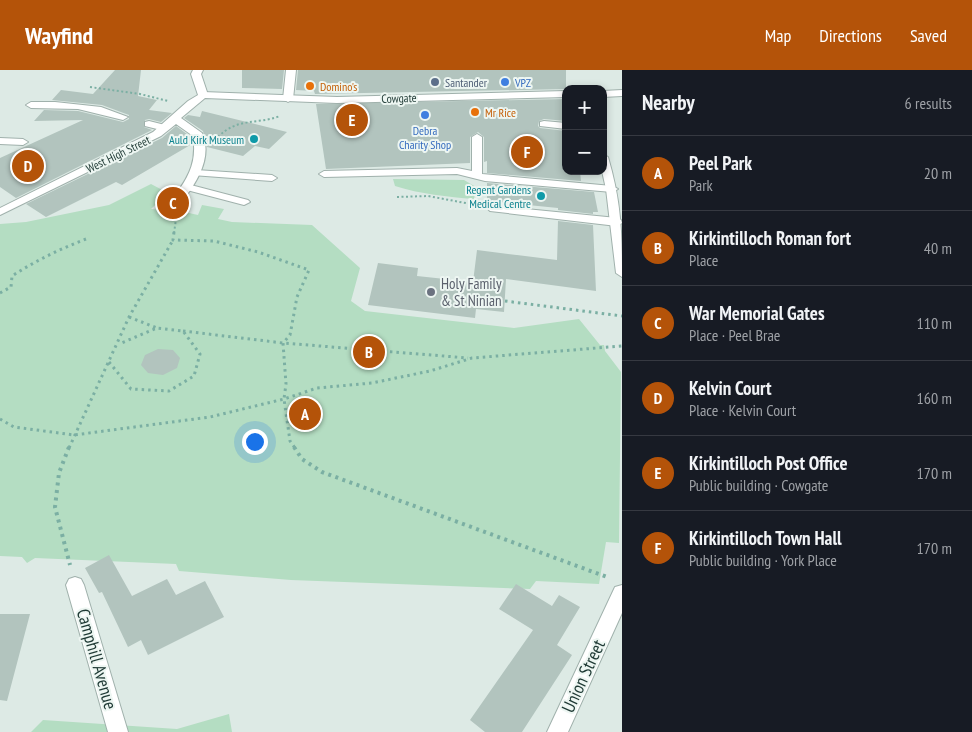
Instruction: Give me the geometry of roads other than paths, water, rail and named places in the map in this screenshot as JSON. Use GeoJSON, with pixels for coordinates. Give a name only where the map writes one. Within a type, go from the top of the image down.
{"type":"FeatureCollection","features":[{"type":"Feature","properties":{"kind":"street"},"geometry":{"type":"LineString","coordinates":[[198,70],[196,74],[203,95]]}},
{"type":"Feature","properties":{"kind":"street"},"geometry":{"type":"LineString","coordinates":[[288,99],[291,70]]}},
{"type":"Feature","properties":{"kind":"street"},"geometry":{"type":"LineString","coordinates":[[607,94],[622,93]]}},
{"type":"Feature","properties":{"kind":"street","name":"Cowgate"},"geometry":{"type":"LineString","coordinates":[[203,95],[337,100],[562,94]]}},
{"type":"Feature","properties":{"kind":"street","name":"West High Street"},"geometry":{"type":"LineString","coordinates":[[0,212],[121,153],[165,128],[180,116],[192,101],[203,95]]}},
{"type":"Feature","properties":{"kind":"street"},"geometry":{"type":"LineString","coordinates":[[31,105],[58,104],[99,108],[123,117]]}},
{"type":"Feature","properties":{"kind":"street"},"geometry":{"type":"LineString","coordinates":[[180,116],[198,135],[201,150],[196,173],[185,190],[244,202]]}},
{"type":"Feature","properties":{"kind":"street"},"geometry":{"type":"LineString","coordinates":[[149,124],[165,128]]}},
{"type":"Feature","properties":{"kind":"street"},"geometry":{"type":"LineString","coordinates":[[544,124],[562,126]]}},
{"type":"Feature","properties":{"kind":"street"},"geometry":{"type":"LineString","coordinates":[[477,136],[477,176]]}},
{"type":"Feature","properties":{"kind":"street"},"geometry":{"type":"LineString","coordinates":[[0,141],[23,142]]}},
{"type":"Feature","properties":{"kind":"street"},"geometry":{"type":"LineString","coordinates":[[324,174],[457,171],[477,176],[612,189]]}},
{"type":"Feature","properties":{"kind":"street"},"geometry":{"type":"LineString","coordinates":[[607,171],[612,189],[622,273]]}},
{"type":"Feature","properties":{"kind":"street"},"geometry":{"type":"LineString","coordinates":[[196,173],[272,178]]}},
{"type":"Feature","properties":{"kind":"street"},"geometry":{"type":"LineString","coordinates":[[494,209],[616,222]]}},
{"type":"Feature","properties":{"kind":"street","name":"Camphill Avenue"},"geometry":{"type":"LineString","coordinates":[[76,585],[118,732]]}},
{"type":"Feature","properties":{"kind":"street","name":"Union Street"},"geometry":{"type":"LineString","coordinates":[[557,732],[617,586]]}},
{"type":"Feature","properties":{"kind":"place","name":"Santander"},"geometry":{"type":"Point","coordinates":[435,82]}},
{"type":"Feature","properties":{"kind":"place","name":"VPZ"},"geometry":{"type":"Point","coordinates":[505,82]}},
{"type":"Feature","properties":{"kind":"place","name":"Domino's"},"geometry":{"type":"Point","coordinates":[310,86]}},
{"type":"Feature","properties":{"kind":"place","name":"Mr Rice"},"geometry":{"type":"Point","coordinates":[475,112]}},
{"type":"Feature","properties":{"kind":"place","name":"Debra Charity Shop"},"geometry":{"type":"Point","coordinates":[425,115]}},
{"type":"Feature","properties":{"kind":"place","name":"Kirkintilloch Post Office"},"geometry":{"type":"Point","coordinates":[352,120]}},
{"type":"Feature","properties":{"kind":"place","name":"Auld Kirk Museum"},"geometry":{"type":"Point","coordinates":[254,139]}},
{"type":"Feature","properties":{"kind":"place","name":"Kirkintilloch Town Hall"},"geometry":{"type":"Point","coordinates":[527,152]}},
{"type":"Feature","properties":{"kind":"place","name":"Kelvin Court"},"geometry":{"type":"Point","coordinates":[28,166]}},
{"type":"Feature","properties":{"kind":"place","name":"Regent Gardens Medical Centre"},"geometry":{"type":"Point","coordinates":[541,196]}},
{"type":"Feature","properties":{"kind":"place","name":"War Memorial Gates"},"geometry":{"type":"Point","coordinates":[173,203]}},
{"type":"Feature","properties":{"kind":"place","name":"Holy Family & St Ninian"},"geometry":{"type":"Point","coordinates":[431,292]}},
{"type":"Feature","properties":{"kind":"place","name":"Kirkintilloch Roman fort"},"geometry":{"type":"Point","coordinates":[369,352]}},
{"type":"Feature","properties":{"kind":"place","name":"Peel Park"},"geometry":{"type":"Point","coordinates":[305,414]}}]}
